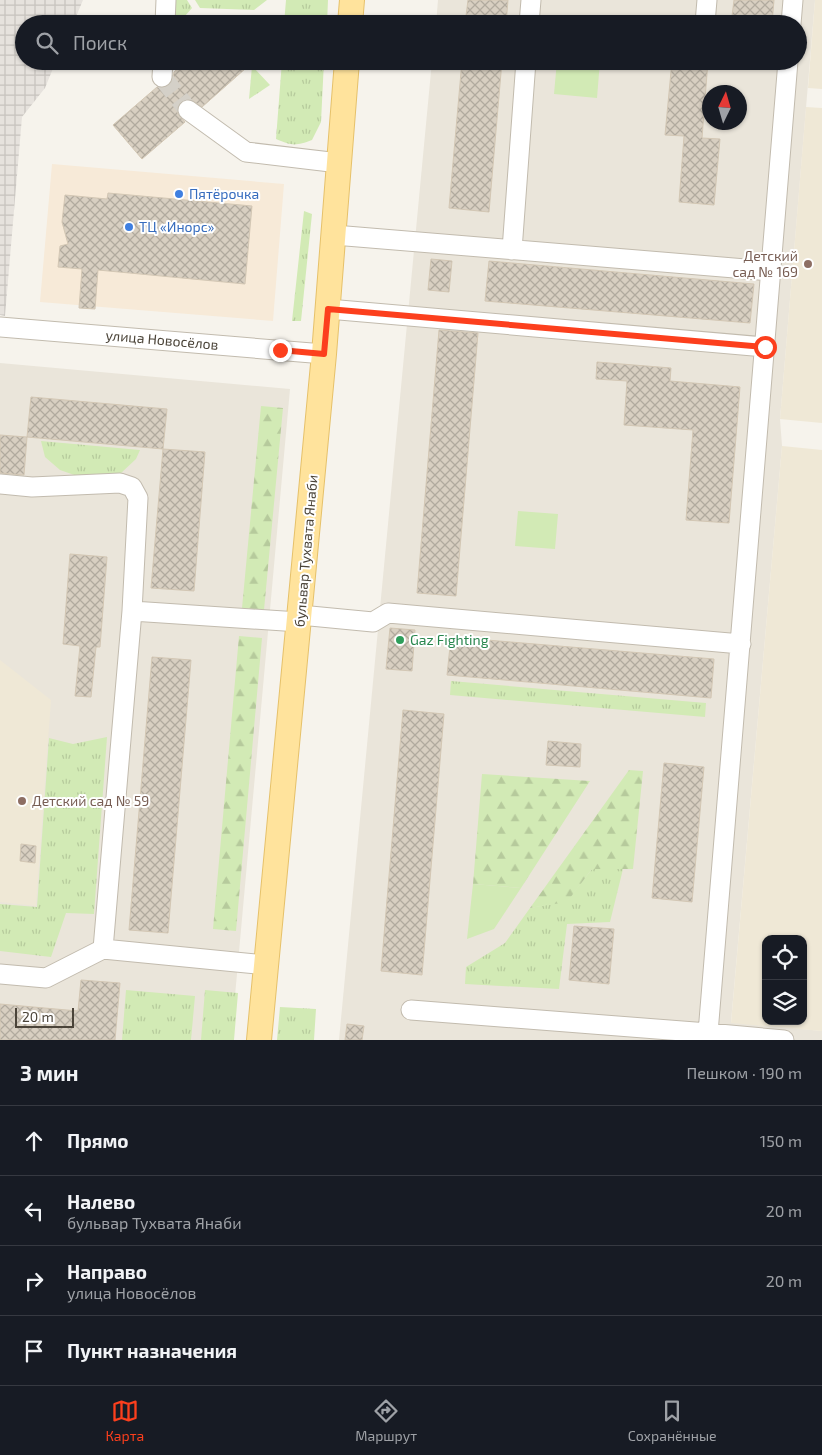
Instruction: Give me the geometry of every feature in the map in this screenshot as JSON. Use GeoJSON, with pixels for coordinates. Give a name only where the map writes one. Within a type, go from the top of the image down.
{"type":"FeatureCollection","features":[{"type":"Feature","properties":{"kind":"main road"},"geometry":{"type":"LineString","coordinates":[[351,15],[352,0]]}},
{"type":"Feature","properties":{"kind":"main road","name":"бульвар Тухвата Янаби"},"geometry":{"type":"LineString","coordinates":[[259,1040],[324,354],[346,70]]}},
{"type":"Feature","properties":{"kind":"street"},"geometry":{"type":"LineString","coordinates":[[165,15],[166,0]]}},
{"type":"Feature","properties":{"kind":"street"},"geometry":{"type":"LineString","coordinates":[[530,15],[531,0]]}},
{"type":"Feature","properties":{"kind":"street"},"geometry":{"type":"LineString","coordinates":[[706,15],[707,0]]}},
{"type":"Feature","properties":{"kind":"street"},"geometry":{"type":"LineString","coordinates":[[792,15],[793,0]]}},
{"type":"Feature","properties":{"kind":"street"},"geometry":{"type":"LineString","coordinates":[[512,250],[525,70]]}},
{"type":"Feature","properties":{"kind":"street"},"geometry":{"type":"LineString","coordinates":[[708,1032],[787,70]]}},
{"type":"Feature","properties":{"kind":"street"},"geometry":{"type":"LineString","coordinates":[[188,110],[246,152],[339,163]]}},
{"type":"Feature","properties":{"kind":"street"},"geometry":{"type":"LineString","coordinates":[[334,235],[771,271]]}},
{"type":"Feature","properties":{"kind":"street"},"geometry":{"type":"LineString","coordinates":[[328,309],[765,347]]}},
{"type":"Feature","properties":{"kind":"street","name":"улица Новосёлов"},"geometry":{"type":"LineString","coordinates":[[0,327],[324,354]]}},
{"type":"Feature","properties":{"kind":"street"},"geometry":{"type":"LineString","coordinates":[[0,484],[32,487],[120,483],[132,487],[138,498],[132,611],[103,949]]}},
{"type":"Feature","properties":{"kind":"street"},"geometry":{"type":"LineString","coordinates":[[132,611],[373,622],[388,613],[741,644]]}},
{"type":"Feature","properties":{"kind":"street"},"geometry":{"type":"LineString","coordinates":[[0,974],[46,978],[103,949],[266,965]]}},
{"type":"Feature","properties":{"kind":"street"},"geometry":{"type":"LineString","coordinates":[[411,1010],[708,1032],[784,1040]]}},
{"type":"Feature","properties":{"kind":"shaded area"},"geometry":{"type":"Polygon","coordinates":[[[0,0],[83,0],[77,15],[15,15],[15,70],[52,70],[45,88],[22,117],[5,316],[0,315],[0,0]]]}},
{"type":"Feature","properties":{"kind":"shaded area"},"geometry":{"type":"Polygon","coordinates":[[[438,0],[815,0],[780,419],[782,446],[731,1022],[822,1031],[822,1040],[339,1040],[431,70],[807,70],[807,15],[437,15],[438,0]]]}},
{"type":"Feature","properties":{"kind":"shaded area"},"geometry":{"type":"Polygon","coordinates":[[[815,0],[822,0],[822,89],[808,88],[815,0]]]}},
{"type":"Feature","properties":{"kind":"shaded area","name":"Детский сад № 169"},"geometry":{"type":"Polygon","coordinates":[[[806,107],[822,108],[822,423],[780,419],[806,107]]]}},
{"type":"Feature","properties":{"kind":"shaded area"},"geometry":{"type":"Polygon","coordinates":[[[52,164],[284,184],[273,321],[40,302],[52,164]]]}},
{"type":"Feature","properties":{"kind":"shaded area"},"geometry":{"type":"Polygon","coordinates":[[[0,363],[290,389],[231,1040],[0,1040],[0,363]]]}},
{"type":"Feature","properties":{"kind":"shaded area"},"geometry":{"type":"Polygon","coordinates":[[[782,446],[822,450],[822,1031],[731,1023],[782,446]]]}},
{"type":"Feature","properties":{"kind":"shaded area","name":"Детский сад № 59"},"geometry":{"type":"Polygon","coordinates":[[[0,660],[51,700],[36,906],[0,902],[0,660]]]}},
{"type":"Feature","properties":{"kind":"green space"},"geometry":{"type":"Polygon","coordinates":[[[174,0],[187,0],[192,8],[186,15],[173,15],[174,0]]]}},
{"type":"Feature","properties":{"kind":"green space"},"geometry":{"type":"Polygon","coordinates":[[[195,0],[267,0],[254,10],[200,8],[195,0]]]}},
{"type":"Feature","properties":{"kind":"green space"},"geometry":{"type":"Polygon","coordinates":[[[286,0],[328,0],[327,15],[285,15],[286,0]]]}},
{"type":"Feature","properties":{"kind":"green space"},"geometry":{"type":"Polygon","coordinates":[[[252,70],[256,70],[270,85],[249,99],[252,70]]]}},
{"type":"Feature","properties":{"kind":"green space"},"geometry":{"type":"Polygon","coordinates":[[[281,70],[324,70],[321,122],[312,140],[290,144],[276,139],[281,70]]]}},
{"type":"Feature","properties":{"kind":"green space"},"geometry":{"type":"Polygon","coordinates":[[[556,70],[599,70],[597,98],[554,94],[556,70]]]}},
{"type":"Feature","properties":{"kind":"green space"},"geometry":{"type":"Polygon","coordinates":[[[304,211],[312,214],[301,321],[292,321],[304,211]]]}},
{"type":"Feature","properties":{"kind":"green space"},"geometry":{"type":"Polygon","coordinates":[[[261,406],[283,408],[264,610],[242,608],[261,406]]]}},
{"type":"Feature","properties":{"kind":"green space"},"geometry":{"type":"Polygon","coordinates":[[[41,441],[140,450],[136,459],[120,474],[80,477],[60,470],[45,457],[41,441]]]}},
{"type":"Feature","properties":{"kind":"green space"},"geometry":{"type":"Polygon","coordinates":[[[518,511],[558,514],[555,549],[515,546],[518,511]]]}},
{"type":"Feature","properties":{"kind":"green space"},"geometry":{"type":"Polygon","coordinates":[[[239,636],[262,638],[236,931],[213,929],[239,636]]]}},
{"type":"Feature","properties":{"kind":"green space"},"geometry":{"type":"Polygon","coordinates":[[[451,681],[706,703],[705,717],[450,695],[451,681]]]}},
{"type":"Feature","properties":{"kind":"green space"},"geometry":{"type":"Polygon","coordinates":[[[107,737],[94,914],[66,913],[51,957],[0,951],[0,904],[37,907],[49,738],[73,744],[107,737]]]}},
{"type":"Feature","properties":{"kind":"green space"},"geometry":{"type":"Polygon","coordinates":[[[629,770],[643,771],[633,869],[592,869],[567,902],[530,908],[629,770]]]}},
{"type":"Feature","properties":{"kind":"green space"},"geometry":{"type":"Polygon","coordinates":[[[482,774],[590,781],[521,888],[473,884],[482,774]]]}},
{"type":"Feature","properties":{"kind":"green space"},"geometry":{"type":"Polygon","coordinates":[[[592,869],[623,869],[610,922],[567,924],[559,989],[465,984],[466,967],[505,943],[530,908],[567,901],[592,869]]]}},
{"type":"Feature","properties":{"kind":"green space"},"geometry":{"type":"Polygon","coordinates":[[[473,884],[521,888],[494,929],[467,939],[473,884]]]}},
{"type":"Feature","properties":{"kind":"green space"},"geometry":{"type":"Polygon","coordinates":[[[126,990],[195,996],[191,1040],[122,1040],[126,990]]]}},
{"type":"Feature","properties":{"kind":"green space"},"geometry":{"type":"Polygon","coordinates":[[[205,990],[238,993],[234,1040],[201,1040],[205,990]]]}},
{"type":"Feature","properties":{"kind":"green space"},"geometry":{"type":"Polygon","coordinates":[[[280,1007],[316,1009],[314,1040],[277,1040],[280,1007]]]}},
{"type":"Feature","properties":{"kind":"building"},"geometry":{"type":"Polygon","coordinates":[[[468,0],[508,0],[507,15],[466,15],[468,0]]]}},
{"type":"Feature","properties":{"kind":"building"},"geometry":{"type":"Polygon","coordinates":[[[734,0],[774,0],[773,15],[732,15],[734,0]]]}},
{"type":"Feature","properties":{"kind":"building"},"geometry":{"type":"Polygon","coordinates":[[[176,70],[244,70],[202,107],[190,99],[179,103],[177,108],[178,114],[185,122],[142,159],[113,125],[157,87],[167,87],[172,83],[176,70]]]}},
{"type":"Feature","properties":{"kind":"building"},"geometry":{"type":"Polygon","coordinates":[[[461,70],[501,70],[489,212],[449,208],[461,70]]]}},
{"type":"Feature","properties":{"kind":"building"},"geometry":{"type":"Polygon","coordinates":[[[671,70],[707,70],[706,85],[702,85],[702,138],[720,139],[714,205],[679,202],[684,136],[665,135],[671,70]]]}},
{"type":"Feature","properties":{"kind":"building"},"geometry":{"type":"Polygon","coordinates":[[[108,193],[252,206],[245,284],[98,270],[95,309],[79,308],[82,269],[58,267],[60,246],[68,244],[62,222],[65,195],[107,199],[108,193]]]}},
{"type":"Feature","properties":{"kind":"building"},"geometry":{"type":"Polygon","coordinates":[[[431,259],[452,261],[449,292],[428,290],[431,259]]]}},
{"type":"Feature","properties":{"kind":"building"},"geometry":{"type":"Polygon","coordinates":[[[489,261],[754,284],[750,323],[485,301],[489,261]]]}},
{"type":"Feature","properties":{"kind":"building"},"geometry":{"type":"Polygon","coordinates":[[[439,330],[478,333],[456,596],[417,593],[439,330]]]}},
{"type":"Feature","properties":{"kind":"building"},"geometry":{"type":"Polygon","coordinates":[[[597,362],[671,368],[670,381],[740,387],[729,523],[686,520],[693,430],[624,425],[627,381],[596,379],[597,362]]]}},
{"type":"Feature","properties":{"kind":"building"},"geometry":{"type":"Polygon","coordinates":[[[31,397],[167,409],[163,449],[27,437],[31,397]]]}},
{"type":"Feature","properties":{"kind":"building"},"geometry":{"type":"Polygon","coordinates":[[[0,435],[27,437],[24,475],[0,473],[0,435]]]}},
{"type":"Feature","properties":{"kind":"building"},"geometry":{"type":"Polygon","coordinates":[[[163,449],[205,452],[194,591],[151,588],[163,449]]]}},
{"type":"Feature","properties":{"kind":"building"},"geometry":{"type":"Polygon","coordinates":[[[70,554],[107,557],[100,647],[96,647],[91,697],[75,696],[80,646],[63,644],[70,554]]]}},
{"type":"Feature","properties":{"kind":"building"},"geometry":{"type":"Polygon","coordinates":[[[390,628],[415,630],[412,671],[386,669],[390,628]]]}},
{"type":"Feature","properties":{"kind":"building"},"geometry":{"type":"Polygon","coordinates":[[[451,637],[714,659],[711,698],[447,675],[451,637]]]}},
{"type":"Feature","properties":{"kind":"building"},"geometry":{"type":"Polygon","coordinates":[[[152,657],[191,660],[168,933],[129,930],[152,657]]]}},
{"type":"Feature","properties":{"kind":"building"},"geometry":{"type":"Polygon","coordinates":[[[403,710],[444,714],[422,975],[381,971],[403,710]]]}},
{"type":"Feature","properties":{"kind":"building"},"geometry":{"type":"Polygon","coordinates":[[[548,741],[581,744],[580,767],[546,765],[548,741]]]}},
{"type":"Feature","properties":{"kind":"building"},"geometry":{"type":"Polygon","coordinates":[[[664,763],[704,767],[692,902],[652,898],[664,763]]]}},
{"type":"Feature","properties":{"kind":"building"},"geometry":{"type":"Polygon","coordinates":[[[21,844],[36,846],[35,863],[20,861],[21,844]]]}},
{"type":"Feature","properties":{"kind":"building"},"geometry":{"type":"Polygon","coordinates":[[[574,926],[614,929],[609,984],[569,980],[574,926]]]}},
{"type":"Feature","properties":{"kind":"building"},"geometry":{"type":"Polygon","coordinates":[[[81,980],[120,983],[115,1040],[0,1040],[0,1004],[78,1011],[81,980]]]}},
{"type":"Feature","properties":{"kind":"building"},"geometry":{"type":"Polygon","coordinates":[[[347,1024],[364,1026],[362,1040],[345,1040],[347,1024]]]}},
{"type":"Feature","properties":{"kind":"tunnel"},"geometry":{"type":"LineString","coordinates":[[162,77],[188,110]]}},
{"type":"Feature","properties":{"kind":"place","name":"Пятёрочка"},"geometry":{"type":"Point","coordinates":[179,194]}},
{"type":"Feature","properties":{"kind":"place","name":"ТЦ «Инорс»"},"geometry":{"type":"Point","coordinates":[129,227]}},
{"type":"Feature","properties":{"kind":"place","name":"Детский сад № 169"},"geometry":{"type":"Point","coordinates":[808,264]}},
{"type":"Feature","properties":{"kind":"place","name":"Gaz Fighting"},"geometry":{"type":"Point","coordinates":[400,640]}},
{"type":"Feature","properties":{"kind":"place","name":"Детский сад № 59"},"geometry":{"type":"Point","coordinates":[22,801]}},
{"type":"Feature","properties":{"kind":"route"},"geometry":{"type":"LineString","coordinates":[[280,350],[324,354],[328,309],[765,347]]}}]}
